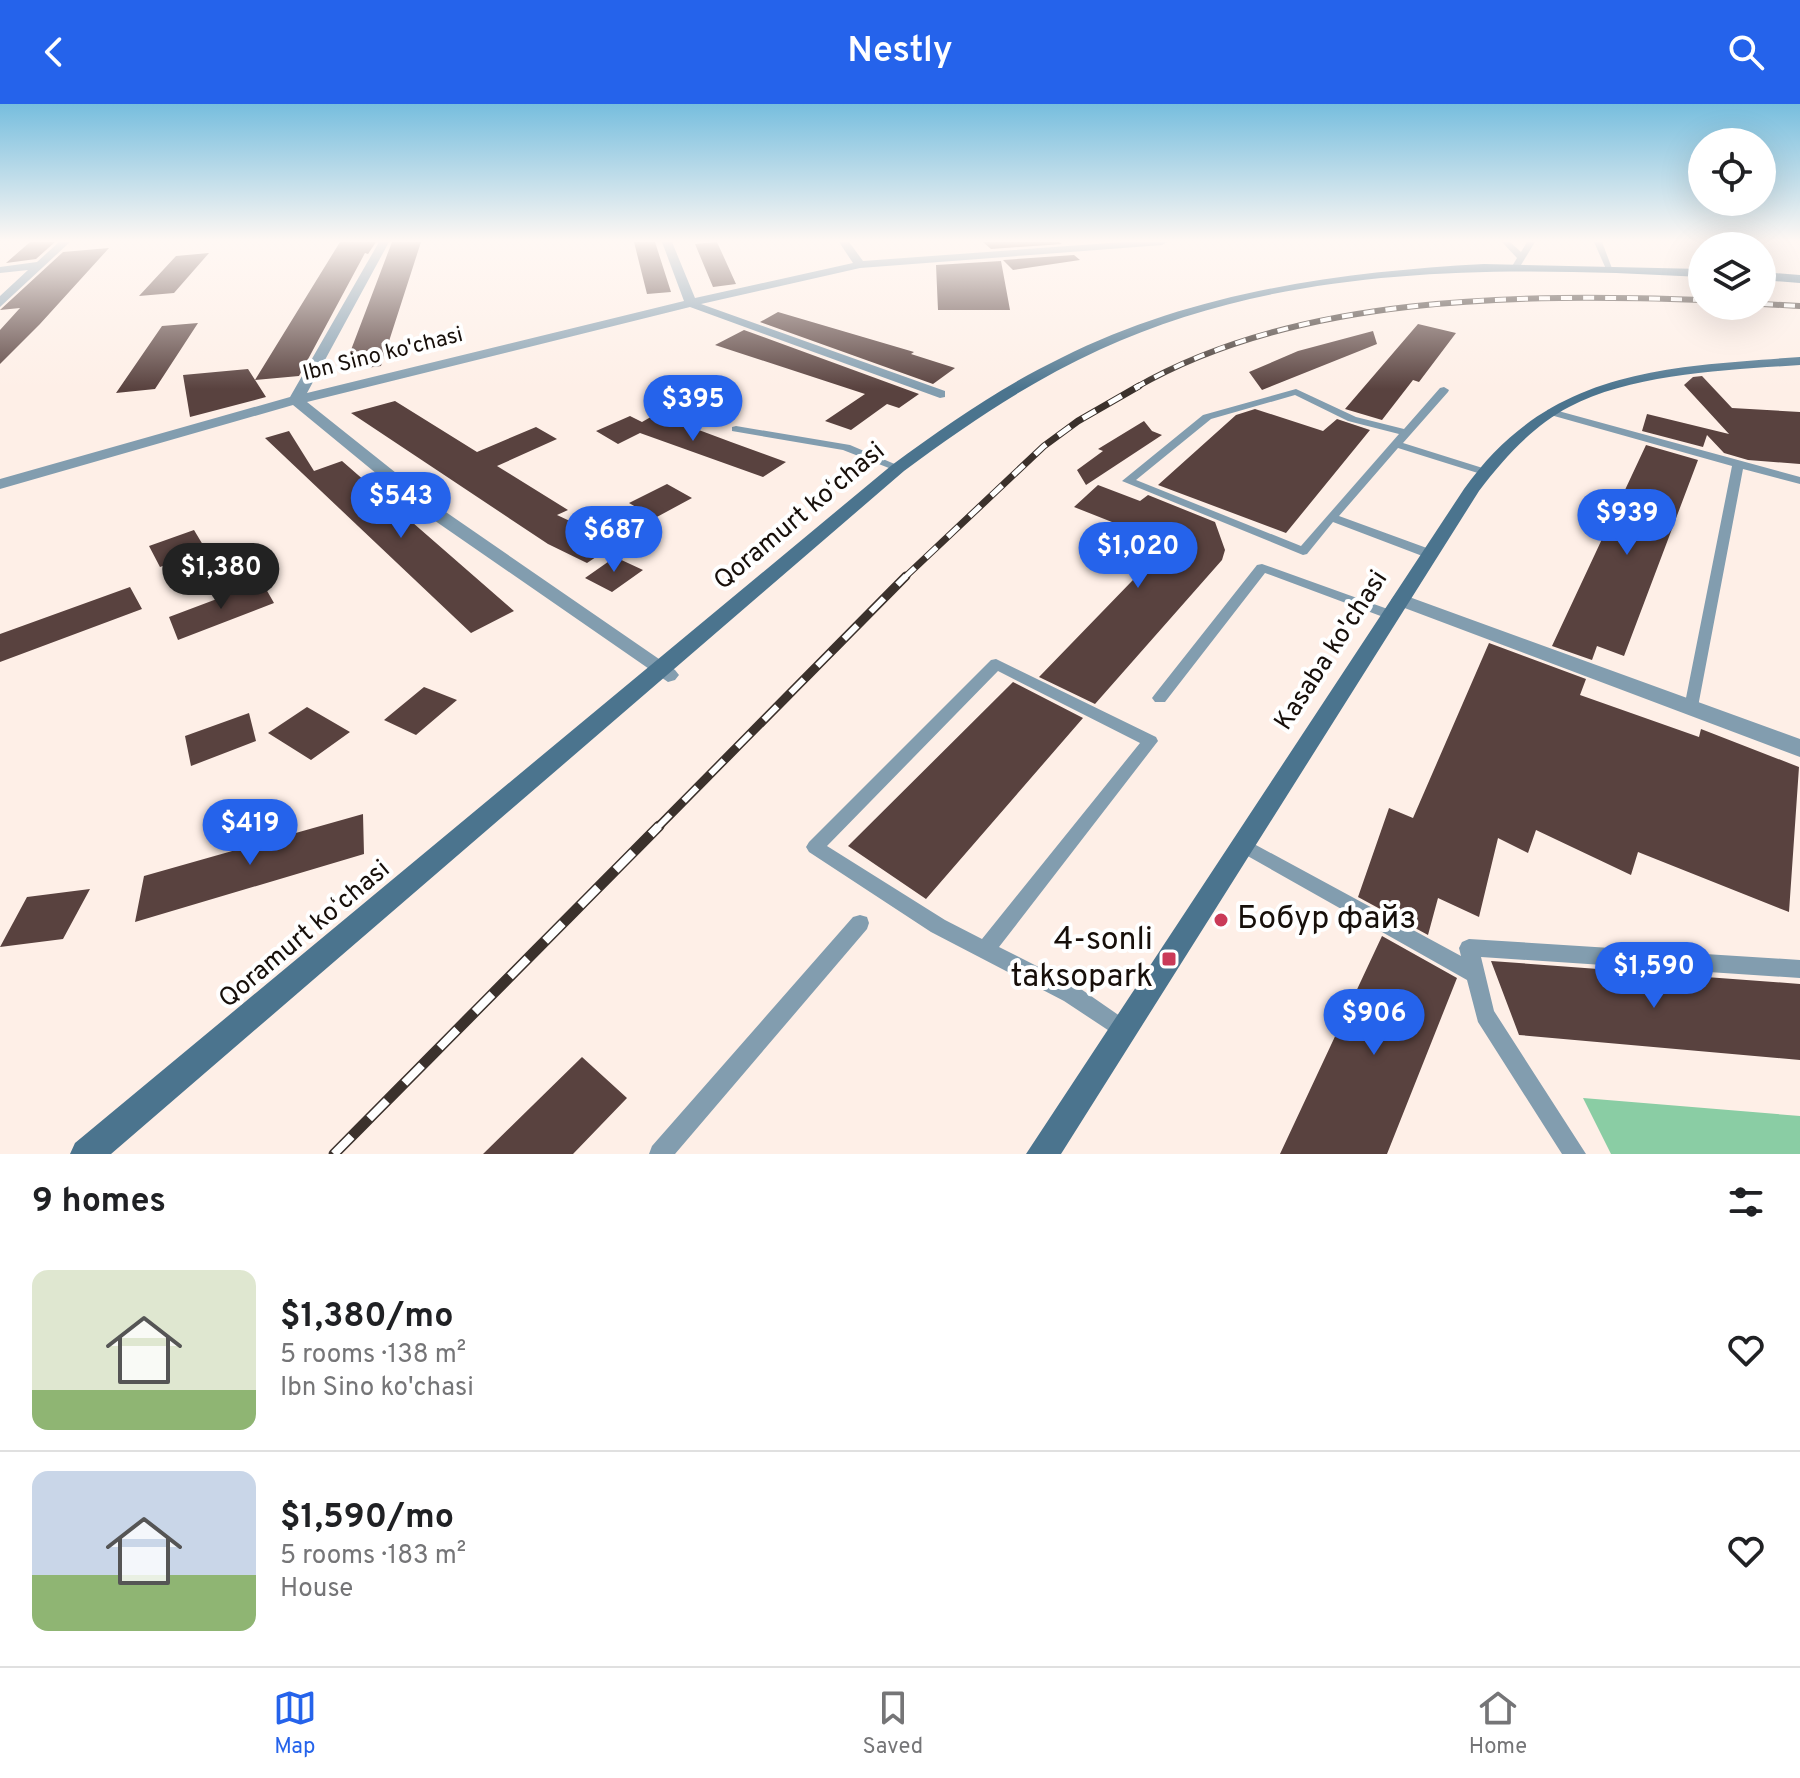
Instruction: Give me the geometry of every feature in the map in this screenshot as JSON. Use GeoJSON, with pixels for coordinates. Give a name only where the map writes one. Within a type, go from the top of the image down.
{"type":"FeatureCollection","features":[{"type":"Feature","properties":{"kind":"main road","name":"Qoramurt koʻchasi"},"geometry":{"type":"LineString","coordinates":[[102,1154],[898,468],[981,407],[1114,338],[1196,308],[1269,291]]}},
{"type":"Feature","properties":{"kind":"main road","name":"Qoramurt koʻchasi"},"geometry":{"type":"LineString","coordinates":[[86,1154],[951,437],[1048,376],[1160,325],[1264,296],[1296,291]]}},
{"type":"Feature","properties":{"kind":"main road","name":"Kasaba ko'chasi"},"geometry":{"type":"LineString","coordinates":[[1042,1154],[1485,472],[1513,443],[1551,412],[1578,397],[1623,385],[1800,361]]}},
{"type":"Feature","properties":{"kind":"street"},"geometry":{"type":"LineString","coordinates":[[357,291],[296,400],[434,512],[664,672]]}},
{"type":"Feature","properties":{"kind":"street"},"geometry":{"type":"LineString","coordinates":[[686,291],[690,301],[720,317],[940,394]]}},
{"type":"Feature","properties":{"kind":"street","name":"Ibn Sino ko'chasi"},"geometry":{"type":"LineString","coordinates":[[0,484],[296,400],[737,291]]}},
{"type":"Feature","properties":{"kind":"street"},"geometry":{"type":"LineString","coordinates":[[1396,607],[1800,748]]}},
{"type":"Feature","properties":{"kind":"lane"},"geometry":{"type":"LineString","coordinates":[[1406,433],[1352,419],[1296,392],[1207,417],[1128,481],[1303,551],[1444,390]]}},
{"type":"Feature","properties":{"kind":"lane"},"geometry":{"type":"LineString","coordinates":[[1551,412],[1800,481]]}},
{"type":"Feature","properties":{"kind":"lane"},"geometry":{"type":"LineString","coordinates":[[736,429],[846,447],[898,468]]}},
{"type":"Feature","properties":{"kind":"lane"},"geometry":{"type":"LineString","coordinates":[[1396,444],[1485,472]]}},
{"type":"Feature","properties":{"kind":"lane"},"geometry":{"type":"LineString","coordinates":[[1692,708],[1738,463]]}},
{"type":"Feature","properties":{"kind":"lane"},"geometry":{"type":"LineString","coordinates":[[1331,517],[1430,554]]}},
{"type":"Feature","properties":{"kind":"lane"},"geometry":{"type":"LineString","coordinates":[[1160,698],[1262,568],[1396,607]]}},
{"type":"Feature","properties":{"kind":"lane"},"geometry":{"type":"LineString","coordinates":[[985,950],[1150,741],[996,664],[815,847],[938,926],[1071,994],[1123,1030]]}},
{"type":"Feature","properties":{"kind":"lane"},"geometry":{"type":"LineString","coordinates":[[1243,845],[1475,974]]}},
{"type":"Feature","properties":{"kind":"lane"},"geometry":{"type":"LineString","coordinates":[[660,1154],[860,923]]}},
{"type":"Feature","properties":{"kind":"lane"},"geometry":{"type":"LineString","coordinates":[[1575,1154],[1485,1015],[1469,948],[1800,969]]}},
{"type":"Feature","properties":{"kind":"green space"},"geometry":{"type":"Polygon","coordinates":[[[1583,1098],[1800,1116],[1800,1154],[1611,1154],[1583,1098]]]}},
{"type":"Feature","properties":{"kind":"building"},"geometry":{"type":"Polygon","coordinates":[[[21,291],[70,291],[0,364],[0,330],[20,308],[0,310],[21,291]]]}},
{"type":"Feature","properties":{"kind":"building"},"geometry":{"type":"Polygon","coordinates":[[[144,291],[176,291],[174,293],[139,296],[144,291]]]}},
{"type":"Feature","properties":{"kind":"building"},"geometry":{"type":"Polygon","coordinates":[[[310,291],[345,291],[299,376],[255,380],[310,291]]]}},
{"type":"Feature","properties":{"kind":"building"},"geometry":{"type":"Polygon","coordinates":[[[373,291],[405,291],[381,366],[343,371],[373,291]]]}},
{"type":"Feature","properties":{"kind":"building"},"geometry":{"type":"Polygon","coordinates":[[[646,291],[671,292],[647,294],[646,291]]]}},
{"type":"Feature","properties":{"kind":"building"},"geometry":{"type":"Polygon","coordinates":[[[937,291],[1007,291],[1010,310],[938,310],[937,291]]]}},
{"type":"Feature","properties":{"kind":"building"},"geometry":{"type":"Polygon","coordinates":[[[778,312],[914,352],[911,354],[955,368],[933,384],[760,322],[778,312]]]}},
{"type":"Feature","properties":{"kind":"building"},"geometry":{"type":"Polygon","coordinates":[[[198,323],[155,389],[116,393],[162,326],[198,323]]]}},
{"type":"Feature","properties":{"kind":"building"},"geometry":{"type":"Polygon","coordinates":[[[1418,324],[1456,333],[1419,382],[1413,380],[1382,420],[1345,409],[1418,324]]]}},
{"type":"Feature","properties":{"kind":"building"},"geometry":{"type":"Polygon","coordinates":[[[744,330],[919,394],[899,408],[887,404],[851,430],[825,421],[865,394],[715,345],[744,330]]]}},
{"type":"Feature","properties":{"kind":"building"},"geometry":{"type":"Polygon","coordinates":[[[1373,331],[1377,344],[1262,390],[1249,372],[1298,351],[1373,331]]]}},
{"type":"Feature","properties":{"kind":"building"},"geometry":{"type":"Polygon","coordinates":[[[248,369],[266,397],[190,417],[183,375],[248,369]]]}},
{"type":"Feature","properties":{"kind":"building"},"geometry":{"type":"Polygon","coordinates":[[[1702,376],[1732,408],[1800,412],[1800,464],[1748,460],[1724,453],[1707,435],[1703,447],[1642,431],[1647,414],[1729,434],[1684,385],[1693,377],[1702,376]]]}},
{"type":"Feature","properties":{"kind":"building"},"geometry":{"type":"Polygon","coordinates":[[[395,401],[477,452],[536,427],[557,439],[497,466],[568,510],[557,515],[617,543],[587,563],[548,544],[351,413],[395,401]]]}},
{"type":"Feature","properties":{"kind":"building"},"geometry":{"type":"Polygon","coordinates":[[[1255,409],[1323,431],[1337,419],[1370,430],[1286,533],[1158,485],[1236,415],[1255,409]]]}},
{"type":"Feature","properties":{"kind":"building"},"geometry":{"type":"Polygon","coordinates":[[[656,414],[786,462],[763,477],[640,433],[618,444],[596,431],[630,416],[642,422],[656,414]]]}},
{"type":"Feature","properties":{"kind":"building"},"geometry":{"type":"Polygon","coordinates":[[[1144,421],[1152,431],[1162,435],[1086,485],[1077,470],[1103,451],[1098,449],[1144,421]]]}},
{"type":"Feature","properties":{"kind":"building"},"geometry":{"type":"Polygon","coordinates":[[[289,431],[314,471],[342,461],[514,611],[471,633],[265,438],[289,431]]]}},
{"type":"Feature","properties":{"kind":"building"},"geometry":{"type":"Polygon","coordinates":[[[1646,445],[1698,460],[1624,656],[1597,646],[1592,660],[1552,646],[1646,445]]]}},
{"type":"Feature","properties":{"kind":"building"},"geometry":{"type":"Polygon","coordinates":[[[667,484],[692,498],[655,518],[629,503],[667,484]]]}},
{"type":"Feature","properties":{"kind":"building"},"geometry":{"type":"Polygon","coordinates":[[[1098,485],[1140,501],[1148,495],[1215,522],[1225,550],[1222,560],[1095,704],[1039,677],[1162,550],[1154,547],[1160,541],[1074,507],[1098,485]]]}},
{"type":"Feature","properties":{"kind":"building"},"geometry":{"type":"Polygon","coordinates":[[[194,530],[206,550],[160,567],[149,546],[194,530]]]}},
{"type":"Feature","properties":{"kind":"building"},"geometry":{"type":"Polygon","coordinates":[[[615,557],[643,570],[612,592],[585,578],[615,557]]]}},
{"type":"Feature","properties":{"kind":"building"},"geometry":{"type":"Polygon","coordinates":[[[262,582],[274,603],[178,640],[169,617],[262,582]]]}},
{"type":"Feature","properties":{"kind":"building"},"geometry":{"type":"Polygon","coordinates":[[[130,587],[142,609],[0,662],[0,634],[130,587]]]}},
{"type":"Feature","properties":{"kind":"building"},"geometry":{"type":"Polygon","coordinates":[[[1489,643],[1586,679],[1580,695],[1699,737],[1701,729],[1799,767],[1789,912],[1638,852],[1631,875],[1536,830],[1528,853],[1498,838],[1479,917],[1438,898],[1428,935],[1358,897],[1389,808],[1413,818],[1489,643]]]}},
{"type":"Feature","properties":{"kind":"building"},"geometry":{"type":"Polygon","coordinates":[[[1013,682],[1083,718],[926,899],[848,846],[1013,682]]]}},
{"type":"Feature","properties":{"kind":"building"},"geometry":{"type":"Polygon","coordinates":[[[424,687],[457,700],[416,735],[384,720],[424,687]]]}},
{"type":"Feature","properties":{"kind":"building"},"geometry":{"type":"Polygon","coordinates":[[[307,707],[350,732],[311,760],[268,733],[307,707]]]}},
{"type":"Feature","properties":{"kind":"building"},"geometry":{"type":"Polygon","coordinates":[[[249,713],[256,741],[191,766],[185,736],[249,713]]]}},
{"type":"Feature","properties":{"kind":"building"},"geometry":{"type":"Polygon","coordinates":[[[363,814],[364,854],[135,922],[144,876],[363,814]]]}},
{"type":"Feature","properties":{"kind":"building"},"geometry":{"type":"Polygon","coordinates":[[[90,889],[63,939],[0,947],[27,897],[90,889]]]}},
{"type":"Feature","properties":{"kind":"building"},"geometry":{"type":"Polygon","coordinates":[[[1382,936],[1457,978],[1387,1154],[1280,1154],[1382,936]]]}},
{"type":"Feature","properties":{"kind":"building"},"geometry":{"type":"Polygon","coordinates":[[[1491,961],[1800,984],[1800,1060],[1519,1035],[1491,961]]]}},
{"type":"Feature","properties":{"kind":"building"},"geometry":{"type":"Polygon","coordinates":[[[582,1057],[627,1098],[573,1154],[483,1154],[582,1057]]]}},
{"type":"Feature","properties":{"kind":"railway"},"geometry":{"type":"LineString","coordinates":[[1138,386],[1199,357],[1267,334],[1338,317],[1411,306],[1486,300],[1688,300]]}},
{"type":"Feature","properties":{"kind":"railway"},"geometry":{"type":"LineString","coordinates":[[1776,305],[1800,306]]}},
{"type":"Feature","properties":{"kind":"railway"},"geometry":{"type":"LineString","coordinates":[[904,578],[1044,446],[1078,421],[1138,386]]}},
{"type":"Feature","properties":{"kind":"railway"},"geometry":{"type":"LineString","coordinates":[[657,828],[904,578]]}},
{"type":"Feature","properties":{"kind":"railway"},"geometry":{"type":"LineString","coordinates":[[334,1154],[659,826]]}},
{"type":"Feature","properties":{"kind":"place","name":"Бобур файз"},"geometry":{"type":"Point","coordinates":[1221,920]}},
{"type":"Feature","properties":{"kind":"place","name":"4-sonli taksopark"},"geometry":{"type":"Point","coordinates":[1169,959]}}]}
